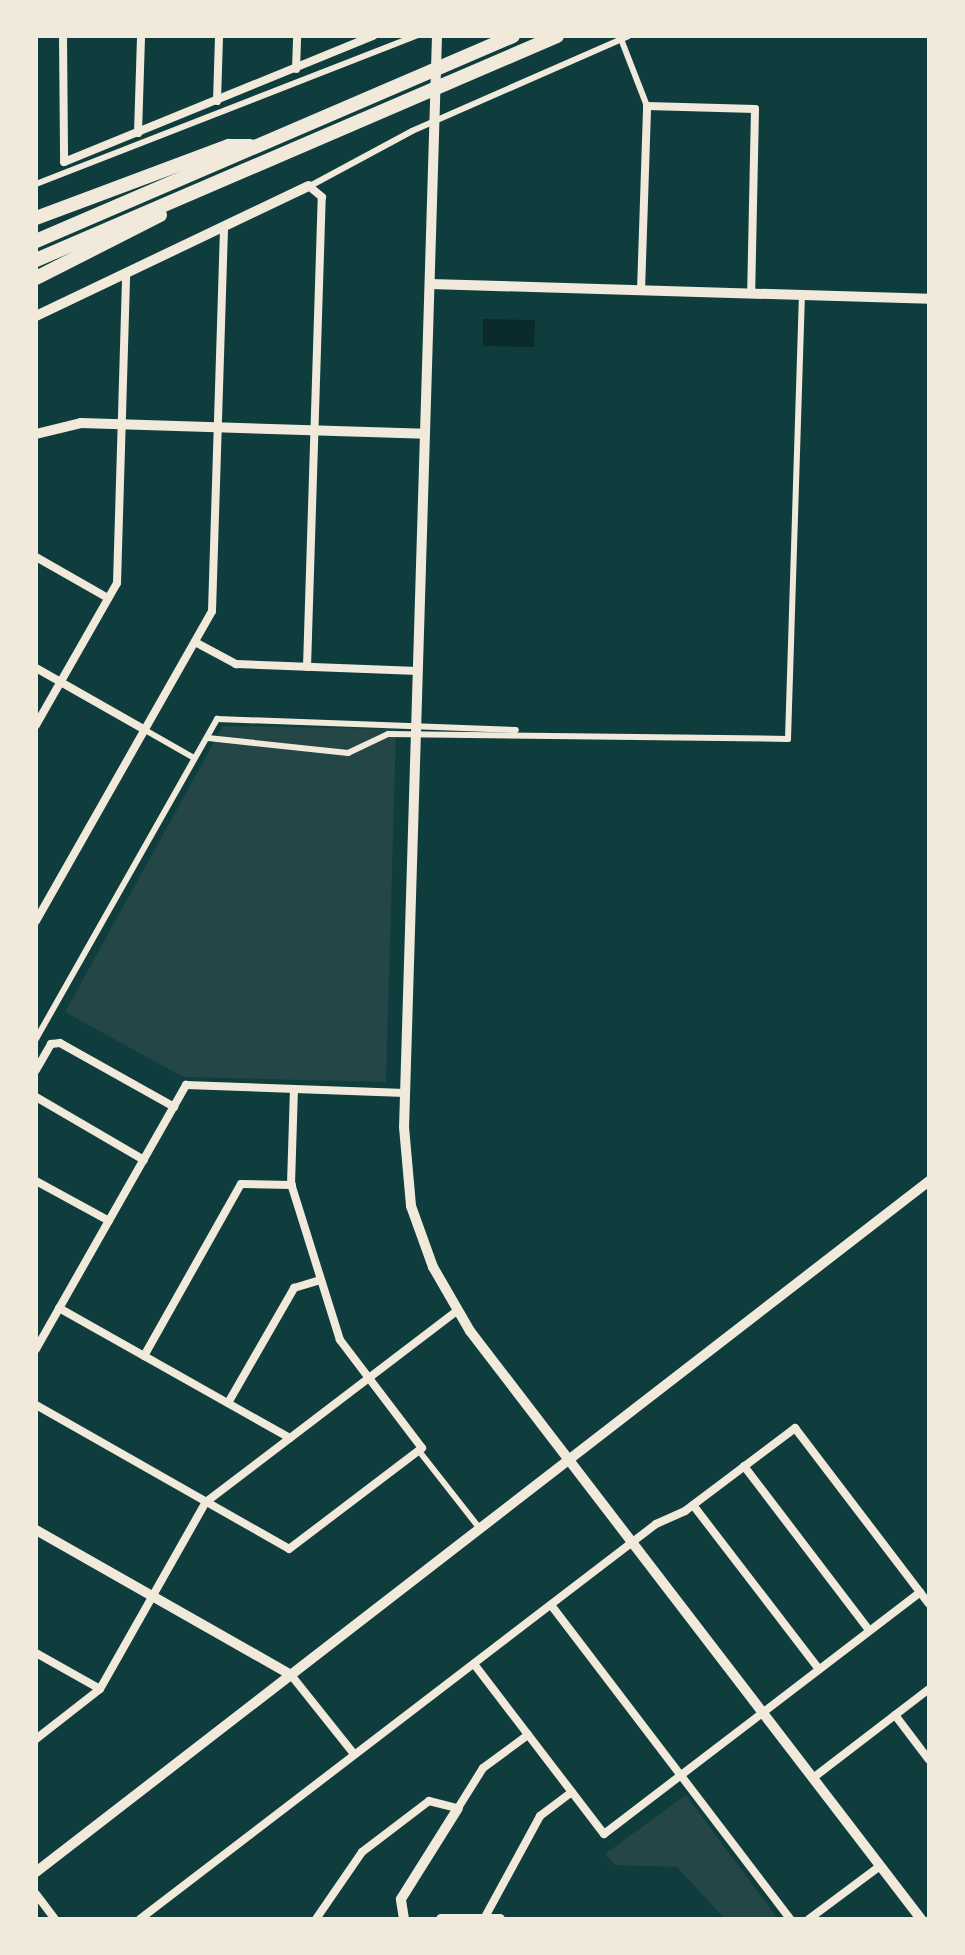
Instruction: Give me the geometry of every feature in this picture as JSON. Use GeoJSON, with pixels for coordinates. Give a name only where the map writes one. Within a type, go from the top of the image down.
{"type":"FeatureCollection","features":[{"type":"Feature","properties":{"kind":"highway"},"geometry":{"type":"LineString","coordinates":[[36,241],[513,36]]}},
{"type":"Feature","properties":{"kind":"highway"},"geometry":{"type":"LineString","coordinates":[[36,260],[557,36]]}},
{"type":"Feature","properties":{"kind":"highway"},"geometry":{"type":"LineString","coordinates":[[36,218],[229,146],[256,146]]}},
{"type":"Feature","properties":{"kind":"highway"},"geometry":{"type":"LineString","coordinates":[[36,278],[241,171]]}},
{"type":"Feature","properties":{"kind":"street"},"geometry":{"type":"LineString","coordinates":[[63,36],[61,159],[138,133],[373,36]]}},
{"type":"Feature","properties":{"kind":"street"},"geometry":{"type":"LineString","coordinates":[[138,133],[141,36]]}},
{"type":"Feature","properties":{"kind":"street"},"geometry":{"type":"LineString","coordinates":[[217,101],[219,36]]}},
{"type":"Feature","properties":{"kind":"street"},"geometry":{"type":"LineString","coordinates":[[296,69],[297,36]]}},
{"type":"Feature","properties":{"kind":"street"},"geometry":{"type":"LineString","coordinates":[[36,184],[416,36]]}},
{"type":"Feature","properties":{"kind":"street"},"geometry":{"type":"LineString","coordinates":[[437,36],[405,1093],[411,1206],[457,1311],[921,1919]]}},
{"type":"Feature","properties":{"kind":"street"},"geometry":{"type":"LineString","coordinates":[[36,316],[309,186],[435,120],[624,38],[647,106],[641,291]]}},
{"type":"Feature","properties":{"kind":"street"},"geometry":{"type":"LineString","coordinates":[[647,106],[755,109],[751,294]]}},
{"type":"Feature","properties":{"kind":"street"},"geometry":{"type":"LineString","coordinates":[[307,667],[322,197],[309,186]]}},
{"type":"Feature","properties":{"kind":"street"},"geometry":{"type":"LineString","coordinates":[[36,921],[212,611],[224,227]]}},
{"type":"Feature","properties":{"kind":"street"},"geometry":{"type":"LineString","coordinates":[[36,725],[117,583],[126,274]]}},
{"type":"Feature","properties":{"kind":"street"},"geometry":{"type":"LineString","coordinates":[[430,284],[929,299]]}},
{"type":"Feature","properties":{"kind":"street"},"geometry":{"type":"LineString","coordinates":[[36,1039],[217,719],[417,722],[520,731],[788,739],[802,296]]}},
{"type":"Feature","properties":{"kind":"street"},"geometry":{"type":"LineString","coordinates":[[36,434],[63,425],[121,425],[425,434]]}},
{"type":"Feature","properties":{"kind":"street"},"geometry":{"type":"LineString","coordinates":[[36,557],[108,598]]}},
{"type":"Feature","properties":{"kind":"street"},"geometry":{"type":"LineString","coordinates":[[195,642],[236,664],[418,671]]}},
{"type":"Feature","properties":{"kind":"street"},"geometry":{"type":"LineString","coordinates":[[36,668],[194,758]]}},
{"type":"Feature","properties":{"kind":"street"},"geometry":{"type":"LineString","coordinates":[[208,738],[244,736],[306,751],[367,747],[388,734],[443,736],[520,731]]}},
{"type":"Feature","properties":{"kind":"street"},"geometry":{"type":"LineString","coordinates":[[36,1070],[51,1044],[60,1043],[174,1107]]}},
{"type":"Feature","properties":{"kind":"street"},"geometry":{"type":"LineString","coordinates":[[36,1349],[186,1085],[405,1093]]}},
{"type":"Feature","properties":{"kind":"street"},"geometry":{"type":"LineString","coordinates":[[294,1089],[292,1185],[340,1340],[419,1451],[482,1531]]}},
{"type":"Feature","properties":{"kind":"street"},"geometry":{"type":"LineString","coordinates":[[36,1097],[144,1160]]}},
{"type":"Feature","properties":{"kind":"street"},"geometry":{"type":"LineString","coordinates":[[36,1181],[109,1221]]}},
{"type":"Feature","properties":{"kind":"street"},"geometry":{"type":"LineString","coordinates":[[36,1872],[482,1531],[929,1181]]}},
{"type":"Feature","properties":{"kind":"street"},"geometry":{"type":"LineString","coordinates":[[144,1356],[241,1184],[292,1185]]}},
{"type":"Feature","properties":{"kind":"street"},"geometry":{"type":"LineString","coordinates":[[228,1403],[294,1288],[321,1280]]}},
{"type":"Feature","properties":{"kind":"street"},"geometry":{"type":"LineString","coordinates":[[59,1308],[290,1438]]}},
{"type":"Feature","properties":{"kind":"street"},"geometry":{"type":"LineString","coordinates":[[36,1739],[100,1689],[206,1502],[457,1311]]}},
{"type":"Feature","properties":{"kind":"street"},"geometry":{"type":"LineString","coordinates":[[36,1405],[289,1549],[419,1451]]}},
{"type":"Feature","properties":{"kind":"street"},"geometry":{"type":"LineString","coordinates":[[140,1919],[633,1542],[693,1505],[795,1428],[929,1604]]}},
{"type":"Feature","properties":{"kind":"street"},"geometry":{"type":"LineString","coordinates":[[744,1466],[869,1630]]}},
{"type":"Feature","properties":{"kind":"street"},"geometry":{"type":"LineString","coordinates":[[693,1505],[819,1669]]}},
{"type":"Feature","properties":{"kind":"street"},"geometry":{"type":"LineString","coordinates":[[36,1530],[291,1675],[354,1754]]}},
{"type":"Feature","properties":{"kind":"street"},"geometry":{"type":"LineString","coordinates":[[474,1664],[604,1834],[920,1592]]}},
{"type":"Feature","properties":{"kind":"street"},"geometry":{"type":"LineString","coordinates":[[551,1605],[790,1919]]}},
{"type":"Feature","properties":{"kind":"street"},"geometry":{"type":"LineString","coordinates":[[36,1653],[100,1689]]}},
{"type":"Feature","properties":{"kind":"street"},"geometry":{"type":"LineString","coordinates":[[813,1778],[929,1689]]}},
{"type":"Feature","properties":{"kind":"street"},"geometry":{"type":"LineString","coordinates":[[895,1715],[929,1760]]}},
{"type":"Feature","properties":{"kind":"street"},"geometry":{"type":"LineString","coordinates":[[404,1919],[401,1899],[483,1768],[528,1735]]}},
{"type":"Feature","properties":{"kind":"street"},"geometry":{"type":"LineString","coordinates":[[485,1917],[540,1816],[572,1792]]}},
{"type":"Feature","properties":{"kind":"street"},"geometry":{"type":"LineString","coordinates":[[316,1919],[362,1852],[386,1833],[429,1801],[458,1808]]}},
{"type":"Feature","properties":{"kind":"street"},"geometry":{"type":"LineString","coordinates":[[809,1919],[880,1866]]}},
{"type":"Feature","properties":{"kind":"street"},"geometry":{"type":"LineString","coordinates":[[36,1894],[55,1919]]}},
{"type":"Feature","properties":{"kind":"street"},"geometry":{"type":"LineString","coordinates":[[441,1919],[500,1919]]}},
{"type":"Feature","properties":{"kind":"shaded area"},"geometry":{"type":"Polygon","coordinates":[[[483,319],[535,320],[534,347],[483,346],[483,319]]]}},
{"type":"Feature","properties":{"kind":"shaded area"},"geometry":{"type":"Polygon","coordinates":[[[223,726],[396,729],[386,1082],[183,1077],[65,1012],[223,726]]]}},
{"type":"Feature","properties":{"kind":"shaded area"},"geometry":{"type":"Polygon","coordinates":[[[686,1795],[778,1919],[725,1919],[677,1867],[615,1865],[605,1854],[686,1795]]]}}]}
